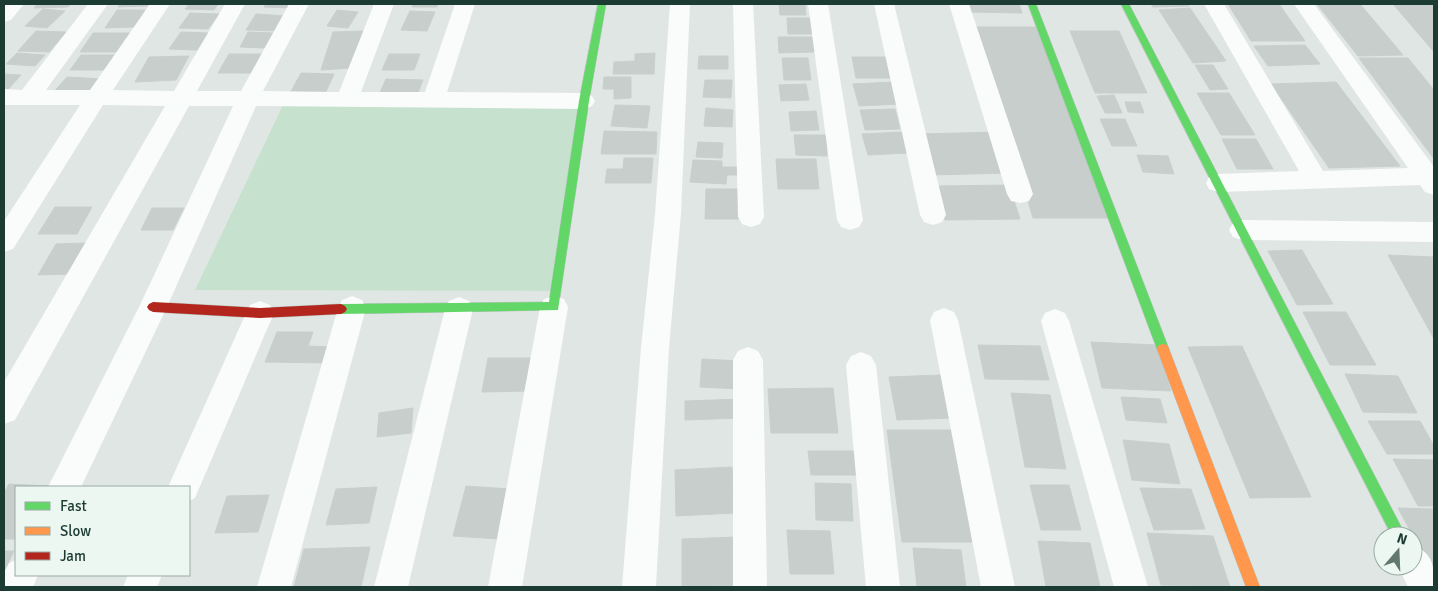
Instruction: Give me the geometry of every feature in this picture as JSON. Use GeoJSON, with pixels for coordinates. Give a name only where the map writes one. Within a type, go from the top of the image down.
{"type":"FeatureCollection","features":[{"type":"Feature","properties":{"kind":"street"},"geometry":{"type":"LineString","coordinates":[[4,16],[14,4]]}},
{"type":"Feature","properties":{"kind":"street"},"geometry":{"type":"LineString","coordinates":[[28,98],[98,4]]}},
{"type":"Feature","properties":{"kind":"street"},"geometry":{"type":"LineString","coordinates":[[4,242],[96,98],[160,4]]}},
{"type":"Feature","properties":{"kind":"street"},"geometry":{"type":"LineString","coordinates":[[4,410],[235,4]]}},
{"type":"Feature","properties":{"kind":"street"},"geometry":{"type":"LineString","coordinates":[[64,486],[153,307],[248,99],[299,4]]}},
{"type":"Feature","properties":{"kind":"street"},"geometry":{"type":"LineString","coordinates":[[347,99],[384,4]]}},
{"type":"Feature","properties":{"kind":"street"},"geometry":{"type":"LineString","coordinates":[[434,100],[465,4]]}},
{"type":"Feature","properties":{"kind":"street"},"geometry":{"type":"LineString","coordinates":[[505,587],[554,307],[584,101],[602,4]]}},
{"type":"Feature","properties":{"kind":"street"},"geometry":{"type":"LineString","coordinates":[[639,587],[655,348],[668,214],[680,4]]}},
{"type":"Feature","properties":{"kind":"street"},"geometry":{"type":"LineString","coordinates":[[743,4],[751,217]]}},
{"type":"Feature","properties":{"kind":"street"},"geometry":{"type":"LineString","coordinates":[[818,4],[850,220]]}},
{"type":"Feature","properties":{"kind":"street"},"geometry":{"type":"LineString","coordinates":[[884,4],[932,215]]}},
{"type":"Feature","properties":{"kind":"street"},"geometry":{"type":"LineString","coordinates":[[959,4],[1020,194]]}},
{"type":"Feature","properties":{"kind":"street"},"geometry":{"type":"LineString","coordinates":[[1032,4],[1253,587]]}},
{"type":"Feature","properties":{"kind":"street"},"geometry":{"type":"LineString","coordinates":[[1125,4],[1395,526]]}},
{"type":"Feature","properties":{"kind":"street"},"geometry":{"type":"LineString","coordinates":[[1214,4],[1316,180]]}},
{"type":"Feature","properties":{"kind":"street"},"geometry":{"type":"LineString","coordinates":[[1304,4],[1432,180]]}},
{"type":"Feature","properties":{"kind":"street"},"geometry":{"type":"LineString","coordinates":[[4,98],[584,101]]}},
{"type":"Feature","properties":{"kind":"street"},"geometry":{"type":"LineString","coordinates":[[1218,183],[1316,180],[1432,180]]}},
{"type":"Feature","properties":{"kind":"street"},"geometry":{"type":"LineString","coordinates":[[1242,230],[1434,232]]}},
{"type":"Feature","properties":{"kind":"street"},"geometry":{"type":"LineString","coordinates":[[153,307],[260,313],[352,308],[459,309],[554,307]]}},
{"type":"Feature","properties":{"kind":"street"},"geometry":{"type":"LineString","coordinates":[[274,587],[352,308]]}},
{"type":"Feature","properties":{"kind":"street"},"geometry":{"type":"LineString","coordinates":[[391,587],[459,309]]}},
{"type":"Feature","properties":{"kind":"street"},"geometry":{"type":"LineString","coordinates":[[184,486],[260,313]]}},
{"type":"Feature","properties":{"kind":"street"},"geometry":{"type":"LineString","coordinates":[[944,320],[998,587]]}},
{"type":"Feature","properties":{"kind":"street"},"geometry":{"type":"LineString","coordinates":[[1055,322],[1131,587]]}},
{"type":"Feature","properties":{"kind":"street"},"geometry":{"type":"LineString","coordinates":[[748,360],[750,587]]}},
{"type":"Feature","properties":{"kind":"street"},"geometry":{"type":"LineString","coordinates":[[861,365],[884,587]]}},
{"type":"Feature","properties":{"kind":"green space"},"geometry":{"type":"Polygon","coordinates":[[[283,105],[588,106],[561,291],[195,290],[283,105]]]}},
{"type":"Feature","properties":{"kind":"building"},"geometry":{"type":"Polygon","coordinates":[[[37,4],[71,4],[68,7],[34,8],[37,4]]]}},
{"type":"Feature","properties":{"kind":"building"},"geometry":{"type":"Polygon","coordinates":[[[120,4],[149,4],[147,6],[118,7],[120,4]]]}},
{"type":"Feature","properties":{"kind":"building"},"geometry":{"type":"Polygon","coordinates":[[[189,4],[218,4],[214,10],[185,9],[189,4]]]}},
{"type":"Feature","properties":{"kind":"building"},"geometry":{"type":"Polygon","coordinates":[[[266,4],[297,4],[294,8],[264,7],[266,4]]]}},
{"type":"Feature","properties":{"kind":"building"},"geometry":{"type":"Polygon","coordinates":[[[413,4],[438,4],[437,7],[412,7],[413,4]]]}},
{"type":"Feature","properties":{"kind":"building"},"geometry":{"type":"Polygon","coordinates":[[[779,4],[805,4],[806,15],[780,15],[779,4]]]}},
{"type":"Feature","properties":{"kind":"building"},"geometry":{"type":"Polygon","coordinates":[[[967,4],[1019,4],[1022,13],[969,12],[967,4]]]}},
{"type":"Feature","properties":{"kind":"building"},"geometry":{"type":"Polygon","coordinates":[[[1151,4],[1187,4],[1189,6],[1153,7],[1151,4]]]}},
{"type":"Feature","properties":{"kind":"building"},"geometry":{"type":"Polygon","coordinates":[[[1228,4],[1279,4],[1305,41],[1251,41],[1228,4]]]}},
{"type":"Feature","properties":{"kind":"building"},"geometry":{"type":"Polygon","coordinates":[[[1317,4],[1360,4],[1403,55],[1358,56],[1317,4]]]}},
{"type":"Feature","properties":{"kind":"building"},"geometry":{"type":"Polygon","coordinates":[[[1393,4],[1434,4],[1434,52],[1393,4]]]}},
{"type":"Feature","properties":{"kind":"building"},"geometry":{"type":"Polygon","coordinates":[[[1190,8],[1226,61],[1193,63],[1159,10],[1190,8]]]}},
{"type":"Feature","properties":{"kind":"building"},"geometry":{"type":"Polygon","coordinates":[[[43,9],[65,11],[47,28],[25,26],[43,9]]]}},
{"type":"Feature","properties":{"kind":"building"},"geometry":{"type":"Polygon","coordinates":[[[117,10],[145,10],[134,27],[105,28],[117,10]]]}},
{"type":"Feature","properties":{"kind":"building"},"geometry":{"type":"Polygon","coordinates":[[[337,10],[358,12],[348,28],[327,26],[337,10]]]}},
{"type":"Feature","properties":{"kind":"building"},"geometry":{"type":"Polygon","coordinates":[[[410,11],[435,12],[427,31],[401,30],[410,11]]]}},
{"type":"Feature","properties":{"kind":"building"},"geometry":{"type":"Polygon","coordinates":[[[190,13],[219,14],[208,29],[179,28],[190,13]]]}},
{"type":"Feature","properties":{"kind":"building"},"geometry":{"type":"Polygon","coordinates":[[[256,14],[286,16],[276,31],[246,30],[256,14]]]}},
{"type":"Feature","properties":{"kind":"building"},"geometry":{"type":"Polygon","coordinates":[[[787,18],[813,18],[816,34],[788,34],[787,18]]]}},
{"type":"Feature","properties":{"kind":"building"},"geometry":{"type":"Polygon","coordinates":[[[976,27],[1039,27],[1110,218],[1033,218],[976,27]]]}},
{"type":"Feature","properties":{"kind":"building"},"geometry":{"type":"Polygon","coordinates":[[[36,31],[66,32],[49,52],[18,51],[36,31]]]}},
{"type":"Feature","properties":{"kind":"building"},"geometry":{"type":"Polygon","coordinates":[[[363,31],[352,68],[321,70],[333,32],[363,31]]]}},
{"type":"Feature","properties":{"kind":"building"},"geometry":{"type":"Polygon","coordinates":[[[1070,31],[1119,31],[1147,93],[1095,93],[1070,31]]]}},
{"type":"Feature","properties":{"kind":"building"},"geometry":{"type":"Polygon","coordinates":[[[181,32],[208,33],[197,50],[169,49],[181,32]]]}},
{"type":"Feature","properties":{"kind":"building"},"geometry":{"type":"Polygon","coordinates":[[[248,32],[273,33],[264,48],[240,47],[248,32]]]}},
{"type":"Feature","properties":{"kind":"building"},"geometry":{"type":"Polygon","coordinates":[[[93,33],[131,33],[118,52],[80,52],[93,33]]]}},
{"type":"Feature","properties":{"kind":"building"},"geometry":{"type":"Polygon","coordinates":[[[778,37],[812,37],[814,52],[779,53],[778,37]]]}},
{"type":"Feature","properties":{"kind":"building"},"geometry":{"type":"Polygon","coordinates":[[[1305,45],[1320,64],[1268,66],[1254,46],[1305,45]]]}},
{"type":"Feature","properties":{"kind":"building"},"geometry":{"type":"Polygon","coordinates":[[[17,53],[45,55],[35,66],[6,64],[17,53]]]}},
{"type":"Feature","properties":{"kind":"building"},"geometry":{"type":"Polygon","coordinates":[[[655,53],[654,74],[613,74],[614,62],[635,61],[635,54],[655,53]]]}},
{"type":"Feature","properties":{"kind":"building"},"geometry":{"type":"Polygon","coordinates":[[[229,54],[262,54],[252,73],[218,73],[229,54]]]}},
{"type":"Feature","properties":{"kind":"building"},"geometry":{"type":"Polygon","coordinates":[[[389,54],[420,54],[414,70],[382,70],[389,54]]]}},
{"type":"Feature","properties":{"kind":"building"},"geometry":{"type":"Polygon","coordinates":[[[81,55],[118,55],[107,70],[70,70],[81,55]]]}},
{"type":"Feature","properties":{"kind":"building"},"geometry":{"type":"Polygon","coordinates":[[[189,56],[176,80],[135,82],[149,57],[189,56]]]}},
{"type":"Feature","properties":{"kind":"building"},"geometry":{"type":"Polygon","coordinates":[[[699,56],[728,56],[728,69],[698,69],[699,56]]]}},
{"type":"Feature","properties":{"kind":"building"},"geometry":{"type":"Polygon","coordinates":[[[852,57],[886,57],[890,78],[856,78],[852,57]]]}},
{"type":"Feature","properties":{"kind":"building"},"geometry":{"type":"Polygon","coordinates":[[[782,58],[808,58],[811,80],[784,80],[782,58]]]}},
{"type":"Feature","properties":{"kind":"building"},"geometry":{"type":"Polygon","coordinates":[[[1359,58],[1408,58],[1434,90],[1434,159],[1359,58]]]}},
{"type":"Feature","properties":{"kind":"building"},"geometry":{"type":"Polygon","coordinates":[[[1195,65],[1213,65],[1228,89],[1210,90],[1195,65]]]}},
{"type":"Feature","properties":{"kind":"building"},"geometry":{"type":"Polygon","coordinates":[[[301,73],[334,74],[323,98],[288,97],[301,73]]]}},
{"type":"Feature","properties":{"kind":"building"},"geometry":{"type":"Polygon","coordinates":[[[4,74],[21,75],[4,94],[4,74]]]}},
{"type":"Feature","properties":{"kind":"building"},"geometry":{"type":"Polygon","coordinates":[[[67,77],[103,79],[89,96],[52,94],[67,77]]]}},
{"type":"Feature","properties":{"kind":"building"},"geometry":{"type":"Polygon","coordinates":[[[604,77],[631,77],[631,98],[614,99],[614,89],[603,89],[604,77]]]}},
{"type":"Feature","properties":{"kind":"building"},"geometry":{"type":"Polygon","coordinates":[[[386,79],[423,80],[416,98],[378,97],[386,79]]]}},
{"type":"Feature","properties":{"kind":"building"},"geometry":{"type":"Polygon","coordinates":[[[705,80],[732,80],[731,98],[703,97],[705,80]]]}},
{"type":"Feature","properties":{"kind":"building"},"geometry":{"type":"Polygon","coordinates":[[[893,82],[900,104],[859,106],[853,84],[893,82]]]}},
{"type":"Feature","properties":{"kind":"building"},"geometry":{"type":"Polygon","coordinates":[[[1336,82],[1400,166],[1329,168],[1271,84],[1336,82]]]}},
{"type":"Feature","properties":{"kind":"building"},"geometry":{"type":"Polygon","coordinates":[[[806,84],[809,100],[781,101],[779,85],[806,84]]]}},
{"type":"Feature","properties":{"kind":"building"},"geometry":{"type":"Polygon","coordinates":[[[1197,93],[1229,93],[1255,135],[1221,135],[1197,93]]]}},
{"type":"Feature","properties":{"kind":"building"},"geometry":{"type":"Polygon","coordinates":[[[1114,95],[1122,113],[1105,113],[1097,96],[1114,95]]]}},
{"type":"Feature","properties":{"kind":"building"},"geometry":{"type":"Polygon","coordinates":[[[1125,102],[1140,102],[1144,113],[1128,112],[1125,102]]]}},
{"type":"Feature","properties":{"kind":"building"},"geometry":{"type":"Polygon","coordinates":[[[615,105],[650,106],[647,128],[611,126],[615,105]]]}},
{"type":"Feature","properties":{"kind":"building"},"geometry":{"type":"Polygon","coordinates":[[[706,108],[733,110],[732,127],[704,126],[706,108]]]}},
{"type":"Feature","properties":{"kind":"building"},"geometry":{"type":"Polygon","coordinates":[[[895,109],[900,129],[865,130],[860,110],[895,109]]]}},
{"type":"Feature","properties":{"kind":"building"},"geometry":{"type":"Polygon","coordinates":[[[816,111],[819,130],[791,131],[789,112],[816,111]]]}},
{"type":"Feature","properties":{"kind":"building"},"geometry":{"type":"Polygon","coordinates":[[[1100,119],[1125,119],[1137,146],[1112,146],[1100,119]]]}},
{"type":"Feature","properties":{"kind":"building"},"geometry":{"type":"Polygon","coordinates":[[[604,131],[657,132],[656,154],[601,154],[604,131]]]}},
{"type":"Feature","properties":{"kind":"building"},"geometry":{"type":"Polygon","coordinates":[[[902,132],[908,153],[868,155],[862,134],[902,132]]]}},
{"type":"Feature","properties":{"kind":"building"},"geometry":{"type":"Polygon","coordinates":[[[996,132],[1010,173],[930,175],[920,134],[996,132]]]}},
{"type":"Feature","properties":{"kind":"building"},"geometry":{"type":"Polygon","coordinates":[[[794,135],[826,135],[827,156],[796,155],[794,135]]]}},
{"type":"Feature","properties":{"kind":"building"},"geometry":{"type":"Polygon","coordinates":[[[1222,139],[1256,139],[1273,169],[1237,169],[1222,139]]]}},
{"type":"Feature","properties":{"kind":"building"},"geometry":{"type":"Polygon","coordinates":[[[698,142],[723,143],[722,158],[696,157],[698,142]]]}},
{"type":"Feature","properties":{"kind":"building"},"geometry":{"type":"Polygon","coordinates":[[[1137,155],[1168,156],[1174,174],[1143,172],[1137,155]]]}},
{"type":"Feature","properties":{"kind":"building"},"geometry":{"type":"Polygon","coordinates":[[[624,158],[653,158],[651,183],[605,183],[607,169],[623,169],[624,158]]]}},
{"type":"Feature","properties":{"kind":"building"},"geometry":{"type":"Polygon","coordinates":[[[776,159],[816,159],[819,189],[778,189],[776,159]]]}},
{"type":"Feature","properties":{"kind":"building"},"geometry":{"type":"Polygon","coordinates":[[[693,160],[722,161],[722,167],[738,167],[738,175],[727,175],[726,184],[690,182],[693,160]]]}},
{"type":"Feature","properties":{"kind":"building"},"geometry":{"type":"Polygon","coordinates":[[[1009,185],[1020,219],[945,220],[937,186],[1009,185]]]}},
{"type":"Feature","properties":{"kind":"building"},"geometry":{"type":"Polygon","coordinates":[[[706,189],[738,189],[739,219],[705,219],[706,189]]]}},
{"type":"Feature","properties":{"kind":"building"},"geometry":{"type":"Polygon","coordinates":[[[55,207],[92,207],[77,234],[38,234],[55,207]]]}},
{"type":"Feature","properties":{"kind":"building"},"geometry":{"type":"Polygon","coordinates":[[[152,208],[184,208],[173,230],[141,230],[152,208]]]}},
{"type":"Feature","properties":{"kind":"building"},"geometry":{"type":"Polygon","coordinates":[[[87,243],[70,274],[38,275],[56,244],[87,243]]]}},
{"type":"Feature","properties":{"kind":"building"},"geometry":{"type":"Polygon","coordinates":[[[1302,250],[1333,304],[1297,305],[1268,251],[1302,250]]]}},
{"type":"Feature","properties":{"kind":"building"},"geometry":{"type":"Polygon","coordinates":[[[1388,255],[1434,257],[1434,339],[1388,255]]]}},
{"type":"Feature","properties":{"kind":"building"},"geometry":{"type":"Polygon","coordinates":[[[1303,312],[1346,312],[1376,365],[1330,365],[1303,312]]]}},
{"type":"Feature","properties":{"kind":"building"},"geometry":{"type":"Polygon","coordinates":[[[277,332],[313,332],[308,346],[332,347],[327,363],[265,362],[277,332]]]}},
{"type":"Feature","properties":{"kind":"building"},"geometry":{"type":"Polygon","coordinates":[[[1091,342],[1157,345],[1171,391],[1102,388],[1091,342]]]}},
{"type":"Feature","properties":{"kind":"building"},"geometry":{"type":"Polygon","coordinates":[[[978,345],[1040,346],[1049,380],[985,379],[978,345]]]}},
{"type":"Feature","properties":{"kind":"building"},"geometry":{"type":"Polygon","coordinates":[[[1242,346],[1311,497],[1250,498],[1188,347],[1242,346]]]}},
{"type":"Feature","properties":{"kind":"building"},"geometry":{"type":"Polygon","coordinates":[[[488,358],[533,358],[529,391],[482,392],[488,358]]]}},
{"type":"Feature","properties":{"kind":"building"},"geometry":{"type":"Polygon","coordinates":[[[702,359],[740,361],[738,389],[700,387],[702,359]]]}},
{"type":"Feature","properties":{"kind":"building"},"geometry":{"type":"Polygon","coordinates":[[[1345,374],[1398,376],[1417,413],[1363,412],[1345,374]]]}},
{"type":"Feature","properties":{"kind":"building"},"geometry":{"type":"Polygon","coordinates":[[[942,375],[952,418],[897,420],[889,377],[942,375]]]}},
{"type":"Feature","properties":{"kind":"building"},"geometry":{"type":"Polygon","coordinates":[[[833,388],[838,433],[771,433],[768,389],[833,388]]]}},
{"type":"Feature","properties":{"kind":"building"},"geometry":{"type":"Polygon","coordinates":[[[1011,393],[1050,395],[1066,469],[1025,467],[1011,393]]]}},
{"type":"Feature","properties":{"kind":"building"},"geometry":{"type":"Polygon","coordinates":[[[1121,397],[1160,399],[1167,423],[1126,420],[1121,397]]]}},
{"type":"Feature","properties":{"kind":"building"},"geometry":{"type":"Polygon","coordinates":[[[742,399],[743,418],[685,420],[685,401],[742,399]]]}},
{"type":"Feature","properties":{"kind":"building"},"geometry":{"type":"Polygon","coordinates":[[[413,408],[411,433],[377,437],[379,413],[413,408]]]}},
{"type":"Feature","properties":{"kind":"building"},"geometry":{"type":"Polygon","coordinates":[[[1368,421],[1420,421],[1434,446],[1434,454],[1387,454],[1368,421]]]}},
{"type":"Feature","properties":{"kind":"building"},"geometry":{"type":"Polygon","coordinates":[[[887,430],[952,430],[972,542],[902,542],[887,430]]]}},
{"type":"Feature","properties":{"kind":"building"},"geometry":{"type":"Polygon","coordinates":[[[1123,440],[1169,444],[1180,484],[1132,480],[1123,440]]]}},
{"type":"Feature","properties":{"kind":"building"},"geometry":{"type":"Polygon","coordinates":[[[808,451],[855,451],[858,475],[811,475],[808,451]]]}},
{"type":"Feature","properties":{"kind":"building"},"geometry":{"type":"Polygon","coordinates":[[[1393,459],[1434,460],[1434,506],[1418,506],[1393,459]]]}},
{"type":"Feature","properties":{"kind":"building"},"geometry":{"type":"Polygon","coordinates":[[[732,467],[735,513],[676,516],[675,470],[732,467]]]}},
{"type":"Feature","properties":{"kind":"building"},"geometry":{"type":"Polygon","coordinates":[[[815,483],[851,484],[853,521],[816,520],[815,483]]]}},
{"type":"Feature","properties":{"kind":"building"},"geometry":{"type":"Polygon","coordinates":[[[9,484],[48,486],[15,486],[15,539],[4,539],[4,493],[9,484]]]}},
{"type":"Feature","properties":{"kind":"building"},"geometry":{"type":"Polygon","coordinates":[[[1030,485],[1069,485],[1081,530],[1041,530],[1030,485]]]}},
{"type":"Feature","properties":{"kind":"building"},"geometry":{"type":"Polygon","coordinates":[[[466,486],[510,489],[499,539],[453,536],[466,486]]]}},
{"type":"Feature","properties":{"kind":"building"},"geometry":{"type":"Polygon","coordinates":[[[377,487],[369,523],[326,525],[336,489],[377,487]]]}},
{"type":"Feature","properties":{"kind":"building"},"geometry":{"type":"Polygon","coordinates":[[[1140,488],[1191,489],[1205,529],[1154,530],[1140,488]]]}},
{"type":"Feature","properties":{"kind":"building"},"geometry":{"type":"Polygon","coordinates":[[[269,495],[258,532],[215,533],[227,496],[269,495]]]}},
{"type":"Feature","properties":{"kind":"building"},"geometry":{"type":"Polygon","coordinates":[[[1398,508],[1434,509],[1434,584],[1423,559],[1423,526],[1408,526],[1398,508]]]}},
{"type":"Feature","properties":{"kind":"building"},"geometry":{"type":"Polygon","coordinates":[[[787,530],[830,531],[834,574],[790,574],[787,530]]]}},
{"type":"Feature","properties":{"kind":"building"},"geometry":{"type":"Polygon","coordinates":[[[1147,533],[1213,536],[1230,587],[1161,585],[1147,533]]]}},
{"type":"Feature","properties":{"kind":"building"},"geometry":{"type":"Polygon","coordinates":[[[737,537],[740,585],[682,587],[682,539],[737,537]]]}},
{"type":"Feature","properties":{"kind":"building"},"geometry":{"type":"Polygon","coordinates":[[[1038,541],[1090,543],[1100,587],[1046,587],[1038,541]]]}},
{"type":"Feature","properties":{"kind":"building"},"geometry":{"type":"Polygon","coordinates":[[[370,547],[361,587],[294,587],[304,549],[370,547]]]}},
{"type":"Feature","properties":{"kind":"building"},"geometry":{"type":"Polygon","coordinates":[[[913,548],[961,550],[966,587],[917,587],[913,548]]]}},
{"type":"Feature","properties":{"kind":"building"},"geometry":{"type":"Polygon","coordinates":[[[4,551],[14,551],[4,572],[4,551]]]}},
{"type":"Feature","properties":{"kind":"traffic: fast"},"geometry":{"type":"LineString","coordinates":[[341,309],[554,307],[584,101],[602,4]]}},
{"type":"Feature","properties":{"kind":"traffic: fast"},"geometry":{"type":"LineString","coordinates":[[1032,4],[1163,349]]}},
{"type":"Feature","properties":{"kind":"traffic: fast"},"geometry":{"type":"LineString","coordinates":[[1125,4],[1394,526]]}},
{"type":"Feature","properties":{"kind":"traffic: slow"},"geometry":{"type":"LineString","coordinates":[[1163,349],[1253,587]]}},
{"type":"Feature","properties":{"kind":"traffic: jam"},"geometry":{"type":"LineString","coordinates":[[153,307],[260,313],[341,309]]}}]}
